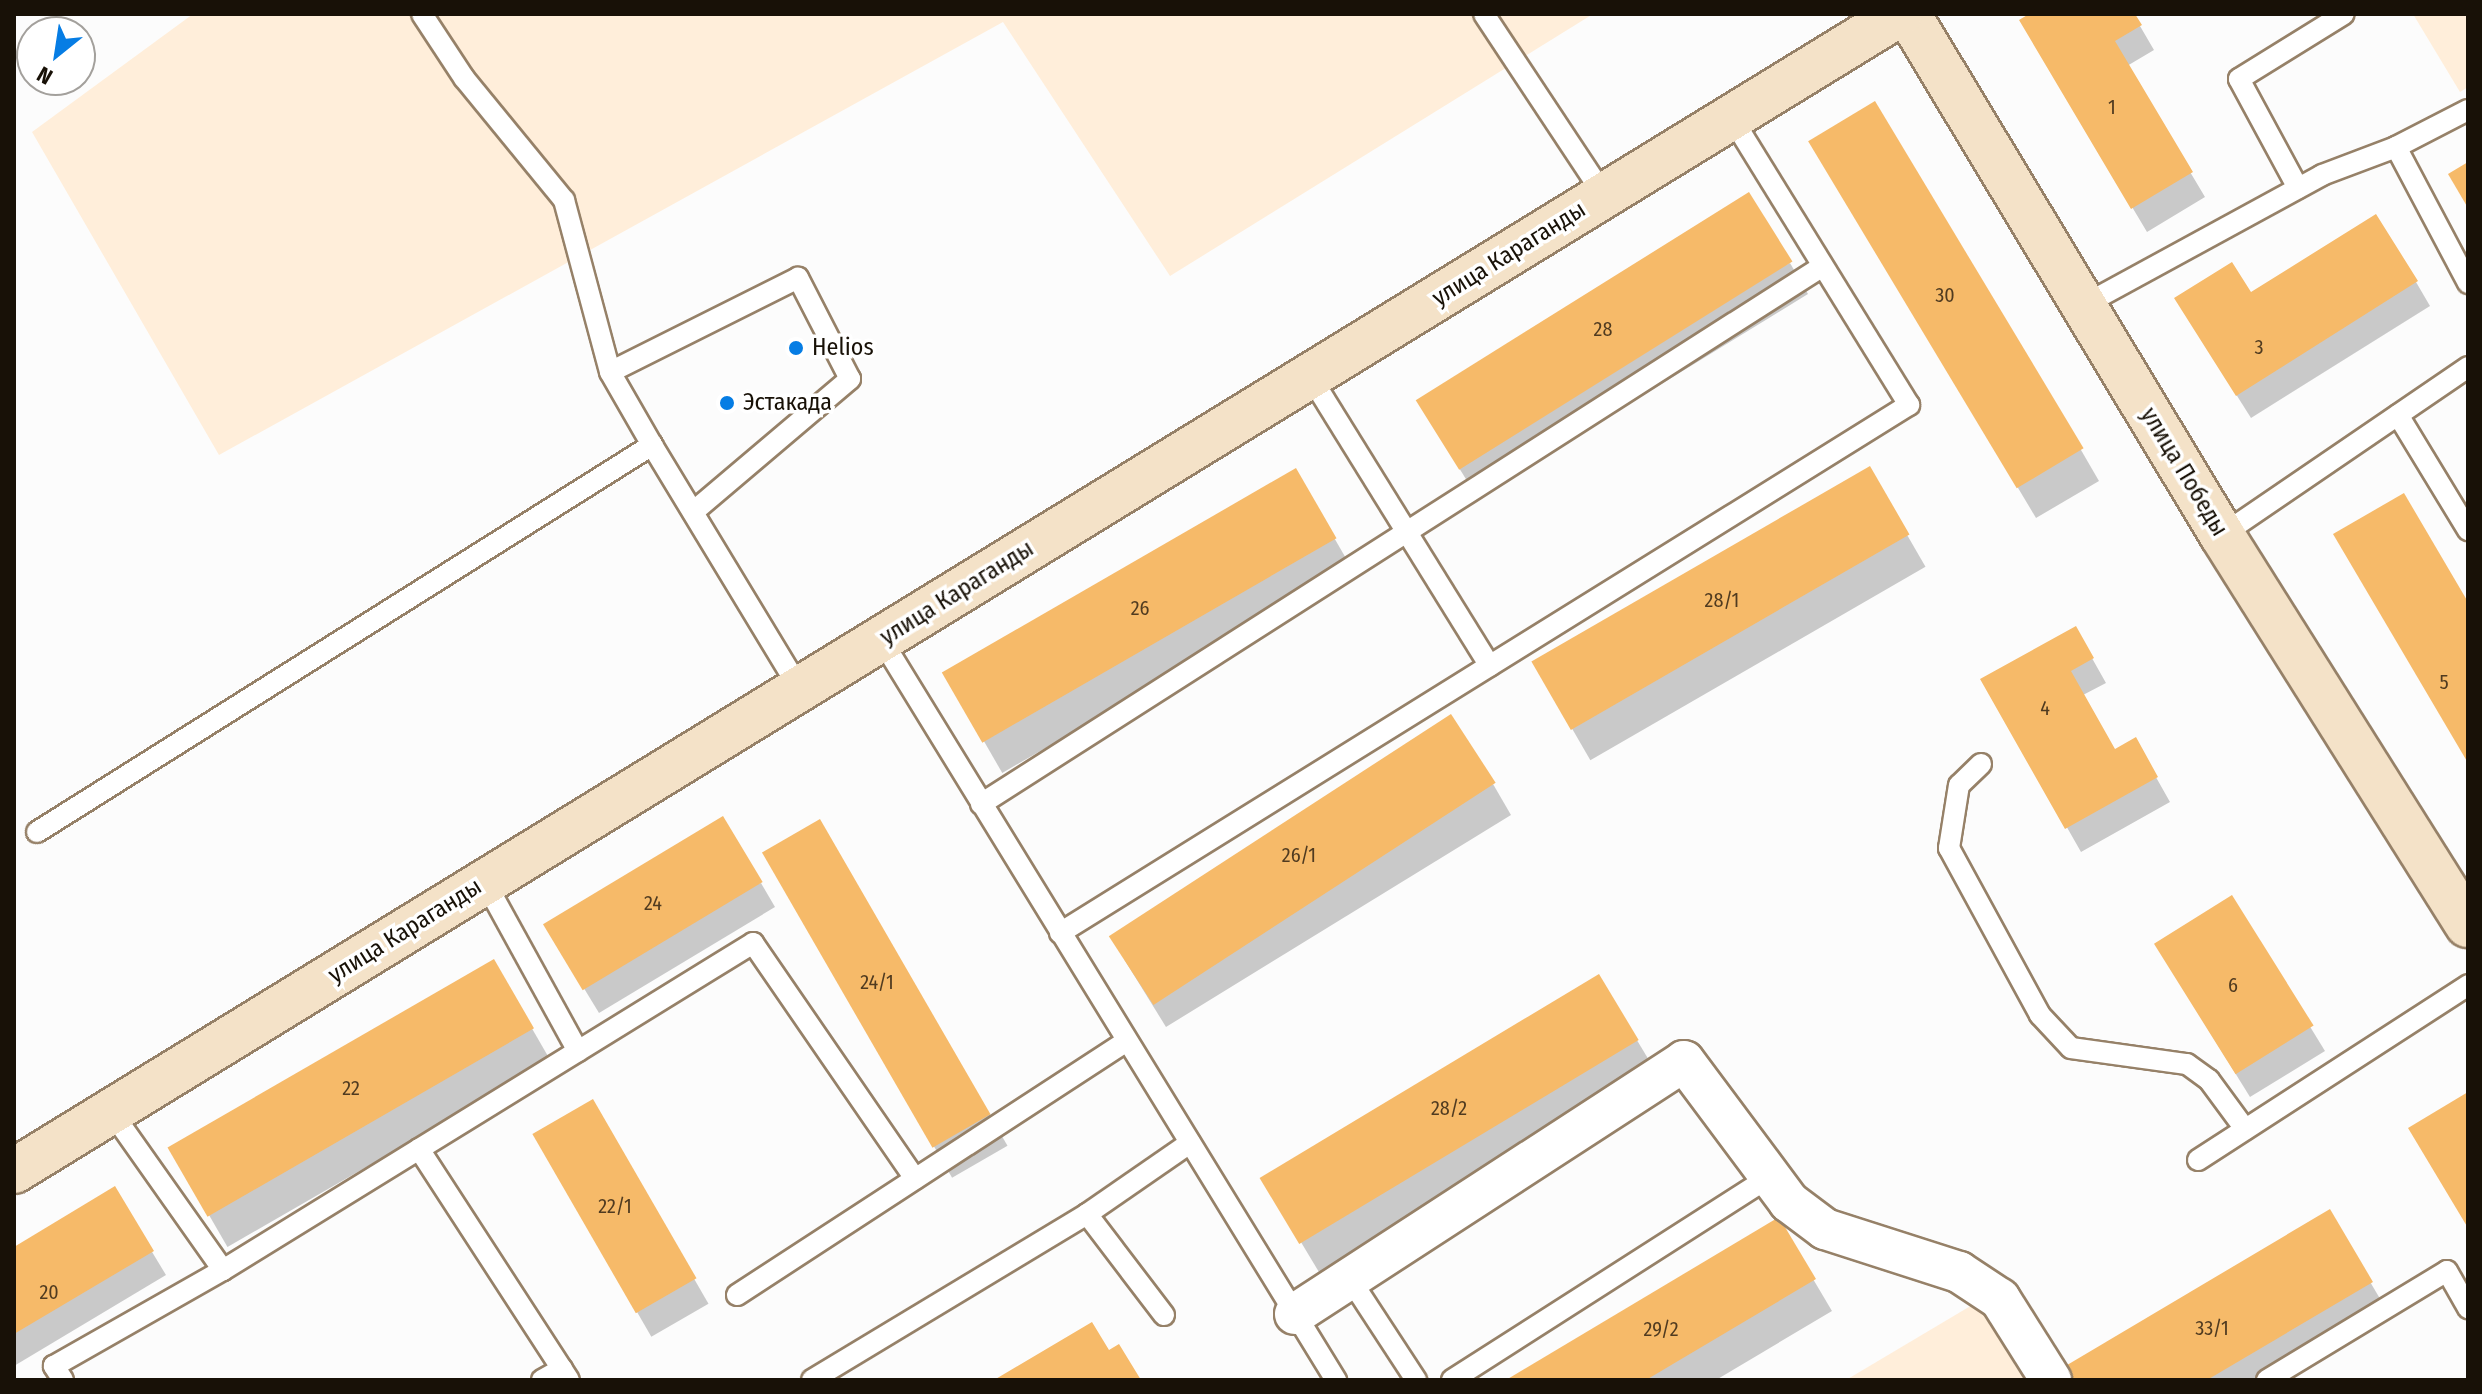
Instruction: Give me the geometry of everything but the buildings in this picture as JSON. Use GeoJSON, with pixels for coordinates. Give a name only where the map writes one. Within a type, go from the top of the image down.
{"type":"FeatureCollection","features":[{"type":"Feature","properties":{"kind":"main road","name":"улица Караганды"},"geometry":{"type":"LineString","coordinates":[[14,1171],[1900,14]]}},
{"type":"Feature","properties":{"kind":"main road","name":"улица Победы"},"geometry":{"type":"LineString","coordinates":[[1908,14],[2222,535],[2468,925]]}},
{"type":"Feature","properties":{"kind":"street"},"geometry":{"type":"LineString","coordinates":[[1295,1314],[1684,1061],[1772,1175],[1789,1202],[1825,1229],[1959,1272],[2000,1299],[2049,1379]]}},
{"type":"Feature","properties":{"kind":"lane"},"geometry":{"type":"LineString","coordinates":[[422,14],[464,78],[564,200],[610,372],[800,689]]}},
{"type":"Feature","properties":{"kind":"lane"},"geometry":{"type":"LineString","coordinates":[[1484,14],[1604,195]]}},
{"type":"Feature","properties":{"kind":"lane"},"geometry":{"type":"LineString","coordinates":[[2298,188],[2239,79],[2344,14]]}},
{"type":"Feature","properties":{"kind":"lane"},"geometry":{"type":"LineString","coordinates":[[2084,305],[2298,188],[2396,147],[2468,110]]}},
{"type":"Feature","properties":{"kind":"lane"},"geometry":{"type":"LineString","coordinates":[[1060,933],[1909,405],[1731,117]]}},
{"type":"Feature","properties":{"kind":"lane"},"geometry":{"type":"LineString","coordinates":[[2396,147],[2468,283]]}},
{"type":"Feature","properties":{"kind":"lane"},"geometry":{"type":"LineString","coordinates":[[981,804],[1823,266]]}},
{"type":"Feature","properties":{"kind":"lane"},"geometry":{"type":"LineString","coordinates":[[610,372],[798,278],[850,379],[693,512]]}},
{"type":"Feature","properties":{"kind":"lane"},"geometry":{"type":"LineString","coordinates":[[2222,535],[2468,367]]}},
{"type":"Feature","properties":{"kind":"lane"},"geometry":{"type":"LineString","coordinates":[[1310,376],[1490,666]]}},
{"type":"Feature","properties":{"kind":"lane"},"geometry":{"type":"LineString","coordinates":[[2398,415],[2468,530]]}},
{"type":"Feature","properties":{"kind":"lane"},"geometry":{"type":"LineString","coordinates":[[37,832],[652,445]]}},
{"type":"Feature","properties":{"kind":"lane"},"geometry":{"type":"LineString","coordinates":[[881,639],[1336,1380]]}},
{"type":"Feature","properties":{"kind":"lane"},"geometry":{"type":"LineString","coordinates":[[1981,764],[1959,785],[1949,848],[2040,1015],[2071,1048],[2187,1064],[2209,1080],[2245,1129]]}},
{"type":"Feature","properties":{"kind":"lane"},"geometry":{"type":"LineString","coordinates":[[485,882],[578,1051]]}},
{"type":"Feature","properties":{"kind":"lane"},"geometry":{"type":"LineString","coordinates":[[63,1380],[54,1366],[223,1270],[753,943],[915,1179]]}},
{"type":"Feature","properties":{"kind":"lane"},"geometry":{"type":"LineString","coordinates":[[2198,1160],[2468,985]]}},
{"type":"Feature","properties":{"kind":"lane"},"geometry":{"type":"LineString","coordinates":[[737,1295],[1126,1041]]}},
{"type":"Feature","properties":{"kind":"lane"},"geometry":{"type":"LineString","coordinates":[[111,1111],[223,1270]]}},
{"type":"Feature","properties":{"kind":"lane"},"geometry":{"type":"LineString","coordinates":[[812,1380],[1087,1214],[1190,1143]]}},
{"type":"Feature","properties":{"kind":"lane"},"geometry":{"type":"LineString","coordinates":[[419,1149],[565,1375],[542,1380]]}},
{"type":"Feature","properties":{"kind":"lane"},"geometry":{"type":"LineString","coordinates":[[1452,1380],[1772,1175]]}},
{"type":"Feature","properties":{"kind":"lane"},"geometry":{"type":"LineString","coordinates":[[1087,1214],[1164,1315]]}},
{"type":"Feature","properties":{"kind":"lane"},"geometry":{"type":"LineString","coordinates":[[2267,1380],[2447,1271],[2468,1308]]}},
{"type":"Feature","properties":{"kind":"lane"},"geometry":{"type":"LineString","coordinates":[[1350,1279],[1416,1380]]}},
{"type":"Feature","properties":{"kind":"shaded area"},"geometry":{"type":"Polygon","coordinates":[[[193,14],[1593,14],[1170,276],[1003,22],[219,455],[32,132],[81,96],[96,96],[96,85],[193,14]]]}},
{"type":"Feature","properties":{"kind":"shaded area"},"geometry":{"type":"Polygon","coordinates":[[[2413,14],[2468,14],[2468,87],[2460,92],[2413,14]]]}},
{"type":"Feature","properties":{"kind":"shaded area"},"geometry":{"type":"Polygon","coordinates":[[[1989,1295],[2035,1372],[2023,1380],[1846,1380],[1989,1295]]]}},
{"type":"Feature","properties":{"kind":"place","name":"Helios"},"geometry":{"type":"Point","coordinates":[796,348]}},
{"type":"Feature","properties":{"kind":"place","name":"Эстакада"},"geometry":{"type":"Point","coordinates":[727,403]}}]}
